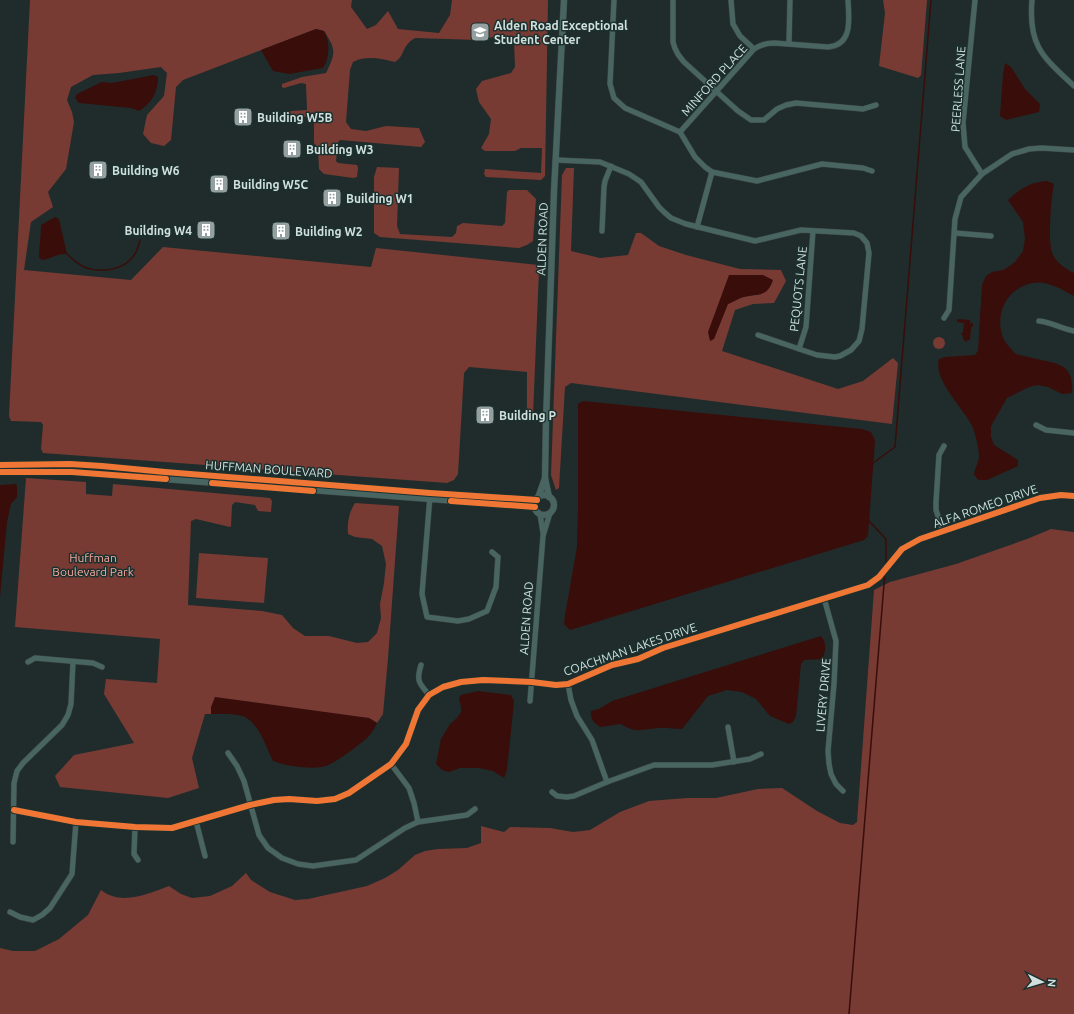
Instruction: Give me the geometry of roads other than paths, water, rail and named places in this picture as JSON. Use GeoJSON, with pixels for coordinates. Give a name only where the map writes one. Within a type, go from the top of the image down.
{"type":"FeatureCollection","features":[{"type":"Feature","properties":{"kind":"street","name":"ALDEN ROAD"},"geometry":{"type":"LineString","coordinates":[[549,497],[545,478],[556,160],[564,0]]}},
{"type":"Feature","properties":{"kind":"street"},"geometry":{"type":"LineString","coordinates":[[614,0],[610,84],[614,98],[625,108],[680,132],[700,163],[712,172],[757,181],[822,164],[863,168],[872,172]]}},
{"type":"Feature","properties":{"kind":"street"},"geometry":{"type":"LineString","coordinates":[[672,0],[674,48],[684,62],[744,117],[756,121],[764,120],[777,109],[796,103],[863,109],[876,105]]}},
{"type":"Feature","properties":{"kind":"street"},"geometry":{"type":"LineString","coordinates":[[731,0],[733,24],[740,36],[754,49]]}},
{"type":"Feature","properties":{"kind":"street"},"geometry":{"type":"LineString","coordinates":[[789,43],[790,0]]}},
{"type":"Feature","properties":{"kind":"street","name":"MINFORD PLACE"},"geometry":{"type":"LineString","coordinates":[[680,132],[754,49],[765,44],[789,43],[808,46],[836,46],[840,44],[845,39],[848,26],[848,0]]}},
{"type":"Feature","properties":{"kind":"street","name":"PEERLESS LANE"},"geometry":{"type":"LineString","coordinates":[[976,0],[963,123],[965,148],[982,174]]}},
{"type":"Feature","properties":{"kind":"street"},"geometry":{"type":"LineString","coordinates":[[1032,0],[1032,31],[1038,48],[1051,65],[1074,86]]}},
{"type":"Feature","properties":{"kind":"street"},"geometry":{"type":"LineString","coordinates":[[944,318],[949,310],[956,213],[961,197],[982,174],[1012,154],[1041,148],[1074,150]]}},
{"type":"Feature","properties":{"kind":"street"},"geometry":{"type":"LineString","coordinates":[[556,160],[600,162],[629,174],[642,182],[659,207],[670,218],[697,227],[755,241],[801,230],[854,233],[861,236],[867,243],[869,253],[862,329],[859,340],[849,352],[835,357],[825,357],[758,335]]}},
{"type":"Feature","properties":{"kind":"street"},"geometry":{"type":"LineString","coordinates":[[602,231],[605,181],[611,166]]}},
{"type":"Feature","properties":{"kind":"street"},"geometry":{"type":"LineString","coordinates":[[697,227],[712,172]]}},
{"type":"Feature","properties":{"kind":"street","name":"PEQUOTS LANE"},"geometry":{"type":"LineString","coordinates":[[799,349],[806,327],[813,231]]}},
{"type":"Feature","properties":{"kind":"street"},"geometry":{"type":"LineString","coordinates":[[955,233],[991,236]]}},
{"type":"Feature","properties":{"kind":"street"},"geometry":{"type":"LineString","coordinates":[[1039,321],[1074,331]]}},
{"type":"Feature","properties":{"kind":"street"},"geometry":{"type":"LineString","coordinates":[[1036,425],[1046,430],[1074,433]]}},
{"type":"Feature","properties":{"kind":"street"},"geometry":{"type":"LineString","coordinates":[[943,531],[936,510],[936,502],[940,455],[944,446]]}},
{"type":"Feature","properties":{"kind":"street","name":"HUFFMAN BOULEVARD"},"geometry":{"type":"LineString","coordinates":[[0,465],[70,464],[102,466],[535,507]]}},
{"type":"Feature","properties":{"kind":"street","name":"HUFFMAN BOULEVARD"},"geometry":{"type":"LineString","coordinates":[[0,472],[72,472],[430,496],[537,499]]}},
{"type":"Feature","properties":{"kind":"street","name":"ALDEN ROAD"},"geometry":{"type":"LineString","coordinates":[[537,499],[545,478]]}},
{"type":"Feature","properties":{"kind":"street","name":"ALFA ROMEO DRIVE"},"geometry":{"type":"LineString","coordinates":[[906,547],[920,539],[1040,498],[1061,495],[1074,496]]}},
{"type":"Feature","properties":{"kind":"street"},"geometry":{"type":"LineString","coordinates":[[430,496],[422,594],[427,617],[458,621],[469,619],[487,611],[496,587],[498,557],[492,552]]}},
{"type":"Feature","properties":{"kind":"street"},"geometry":{"type":"LineString","coordinates":[[543,496],[549,497],[554,503],[553,510],[547,515],[536,512],[535,507],[537,499],[543,496]]}},
{"type":"Feature","properties":{"kind":"street","name":"ALDEN ROAD"},"geometry":{"type":"LineString","coordinates":[[543,536],[550,513]]}},
{"type":"Feature","properties":{"kind":"street","name":"ALDEN ROAD"},"geometry":{"type":"LineString","coordinates":[[530,701],[543,536],[540,514]]}},
{"type":"Feature","properties":{"kind":"street","name":"COACHMAN LAKES DRIVE"},"geometry":{"type":"LineString","coordinates":[[14,810],[76,822],[135,827],[172,828],[250,805],[274,800],[289,799],[316,801],[335,799],[349,793],[391,764],[406,744],[418,710],[429,695],[443,687],[461,682],[483,680],[532,682],[556,685],[568,684],[612,665],[638,658],[663,648],[862,587],[879,577],[906,547]]}},
{"type":"Feature","properties":{"kind":"street","name":"LIVERY DRIVE"},"geometry":{"type":"LineString","coordinates":[[824,598],[836,641],[828,752],[829,764],[831,774],[836,784],[843,791]]}},
{"type":"Feature","properties":{"kind":"street"},"geometry":{"type":"LineString","coordinates":[[28,662],[35,658],[93,663],[102,667]]}},
{"type":"Feature","properties":{"kind":"street"},"geometry":{"type":"LineString","coordinates":[[13,842],[14,783],[17,771],[23,763],[62,725],[68,715],[71,704],[73,662]]}},
{"type":"Feature","properties":{"kind":"street"},"geometry":{"type":"LineString","coordinates":[[421,665],[418,675],[420,684],[429,695]]}},
{"type":"Feature","properties":{"kind":"street"},"geometry":{"type":"LineString","coordinates":[[568,684],[571,700],[577,716],[592,740],[607,782]]}},
{"type":"Feature","properties":{"kind":"street"},"geometry":{"type":"LineString","coordinates":[[728,727],[734,762]]}},
{"type":"Feature","properties":{"kind":"street"},"geometry":{"type":"LineString","coordinates":[[228,753],[237,766],[244,781],[259,834],[268,848],[282,858],[298,864],[313,866],[356,860],[405,828],[418,822],[467,815],[475,809]]}},
{"type":"Feature","properties":{"kind":"street"},"geometry":{"type":"LineString","coordinates":[[552,792],[557,796],[567,798],[654,765],[712,765],[750,759],[761,754]]}},
{"type":"Feature","properties":{"kind":"street"},"geometry":{"type":"LineString","coordinates":[[391,764],[409,788],[418,822]]}},
{"type":"Feature","properties":{"kind":"street"},"geometry":{"type":"LineString","coordinates":[[10,912],[20,917],[33,920],[50,908],[72,874],[76,822]]}},
{"type":"Feature","properties":{"kind":"street"},"geometry":{"type":"LineString","coordinates":[[196,822],[205,856]]}},
{"type":"Feature","properties":{"kind":"street"},"geometry":{"type":"LineString","coordinates":[[135,827],[134,854],[138,860]]}},
{"type":"Feature","properties":{"kind":"waterway"},"geometry":{"type":"LineString","coordinates":[[873,463],[895,447],[931,0]]}},
{"type":"Feature","properties":{"kind":"waterway"},"geometry":{"type":"LineString","coordinates":[[67,254],[84,267],[98,270],[113,269],[120,267],[132,258],[137,250],[140,240]]}},
{"type":"Feature","properties":{"kind":"waterway"},"geometry":{"type":"LineString","coordinates":[[869,521],[886,539],[886,566]]}},
{"type":"Feature","properties":{"kind":"waterway"},"geometry":{"type":"LineString","coordinates":[[849,1014],[885,572]]}},
{"type":"Feature","properties":{"kind":"place","name":"Alden Road Exceptional Student Center"},"geometry":{"type":"Point","coordinates":[480,32]}},
{"type":"Feature","properties":{"kind":"place","name":"Building W5B"},"geometry":{"type":"Point","coordinates":[243,117]}},
{"type":"Feature","properties":{"kind":"place","name":"Building W3"},"geometry":{"type":"Point","coordinates":[292,149]}},
{"type":"Feature","properties":{"kind":"place","name":"Building W6"},"geometry":{"type":"Point","coordinates":[98,170]}},
{"type":"Feature","properties":{"kind":"place","name":"Building W5C"},"geometry":{"type":"Point","coordinates":[219,184]}},
{"type":"Feature","properties":{"kind":"place","name":"Building W1"},"geometry":{"type":"Point","coordinates":[332,198]}},
{"type":"Feature","properties":{"kind":"place","name":"Building W4"},"geometry":{"type":"Point","coordinates":[206,230]}},
{"type":"Feature","properties":{"kind":"place","name":"Building W2"},"geometry":{"type":"Point","coordinates":[281,231]}},
{"type":"Feature","properties":{"kind":"place","name":"Building P"},"geometry":{"type":"Point","coordinates":[485,415]}},
{"type":"Feature","properties":{"kind":"park label","name":"Huffman Boulevard Park"},"geometry":{"type":"Point","coordinates":[93,564]}}]}
